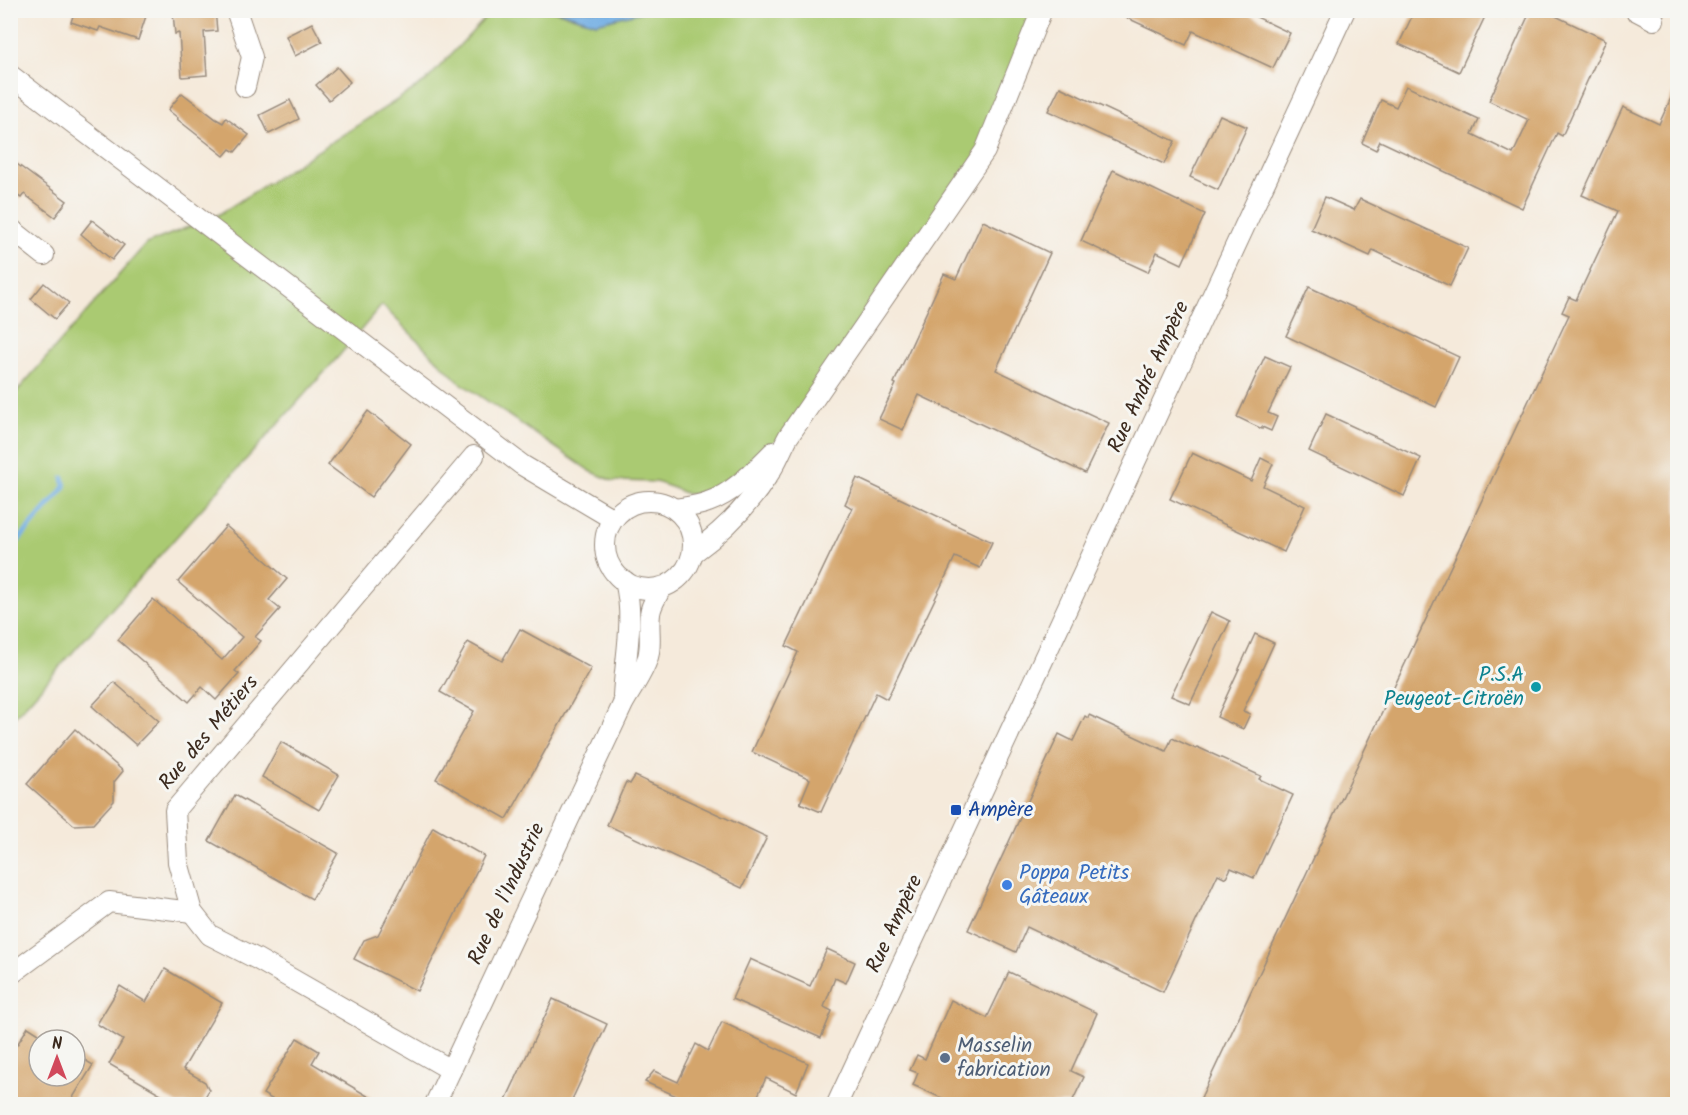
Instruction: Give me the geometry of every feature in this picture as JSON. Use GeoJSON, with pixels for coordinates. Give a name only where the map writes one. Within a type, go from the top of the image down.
{"type":"FeatureCollection","features":[{"type":"Feature","properties":{"kind":"street"},"geometry":{"type":"LineString","coordinates":[[236,10],[252,57],[245,87]]}},
{"type":"Feature","properties":{"kind":"street"},"geometry":{"type":"LineString","coordinates":[[693,553],[714,538],[769,475],[788,437],[985,151],[1042,10]]}},
{"type":"Feature","properties":{"kind":"street","name":"Rue André Ampère"},"geometry":{"type":"LineString","coordinates":[[996,763],[1345,10]]}},
{"type":"Feature","properties":{"kind":"street"},"geometry":{"type":"LineString","coordinates":[[1635,10],[1654,20]]}},
{"type":"Feature","properties":{"kind":"street"},"geometry":{"type":"LineString","coordinates":[[10,75],[522,465],[613,519]]}},
{"type":"Feature","properties":{"kind":"street"},"geometry":{"type":"LineString","coordinates":[[10,228],[44,255]]}},
{"type":"Feature","properties":{"kind":"street"},"geometry":{"type":"LineString","coordinates":[[675,509],[708,502],[721,496],[746,479],[788,437]]}},
{"type":"Feature","properties":{"kind":"street","name":"Rue des Métiers"},"geometry":{"type":"LineString","coordinates":[[451,1070],[257,959],[210,935],[192,912],[178,862],[175,810],[474,456]]}},
{"type":"Feature","properties":{"kind":"street"},"geometry":{"type":"LineString","coordinates":[[645,501],[657,501],[675,509],[692,531],[694,542],[690,562],[679,577],[660,588],[636,587],[625,582],[617,575],[606,555],[606,538],[613,519],[628,506],[645,501]]}},
{"type":"Feature","properties":{"kind":"street","name":"Rue de l'Industrie"},"geometry":{"type":"LineString","coordinates":[[623,704],[630,626],[628,592],[625,582]]}},
{"type":"Feature","properties":{"kind":"street","name":"Rue de l'Industrie"},"geometry":{"type":"LineString","coordinates":[[435,1104],[623,704],[644,667],[650,638],[650,612],[660,588]]}},
{"type":"Feature","properties":{"kind":"street","name":"Rue Ampère"},"geometry":{"type":"LineString","coordinates":[[837,1104],[996,763]]}},
{"type":"Feature","properties":{"kind":"street"},"geometry":{"type":"LineString","coordinates":[[10,975],[109,902],[192,912]]}},
{"type":"Feature","properties":{"kind":"green space"},"geometry":{"type":"Polygon","coordinates":[[[645,10],[1042,11],[985,151],[789,440],[709,490],[695,494],[687,494],[656,482],[613,481],[590,471],[458,381],[382,305],[339,356],[11,721],[11,398],[146,244],[218,215],[425,82],[492,11],[554,11],[596,23],[645,10]]]}},
{"type":"Feature","properties":{"kind":"water"},"geometry":{"type":"Polygon","coordinates":[[[554,10],[645,10],[645,11],[596,23],[554,10]]]}},
{"type":"Feature","properties":{"kind":"building"},"geometry":{"type":"Polygon","coordinates":[[[75,10],[148,10],[138,40],[100,27],[98,31],[71,22],[75,10]]]}},
{"type":"Feature","properties":{"kind":"building"},"geometry":{"type":"Polygon","coordinates":[[[215,10],[217,31],[204,32],[207,75],[182,77],[179,33],[175,34],[173,13],[215,10]]]}},
{"type":"Feature","properties":{"kind":"building"},"geometry":{"type":"Polygon","coordinates":[[[1110,10],[1242,10],[1290,33],[1273,68],[1193,31],[1186,45],[1110,10]]]}},
{"type":"Feature","properties":{"kind":"building"},"geometry":{"type":"Polygon","coordinates":[[[1415,10],[1488,10],[1459,72],[1399,44],[1415,10]]]}},
{"type":"Feature","properties":{"kind":"building"},"geometry":{"type":"Polygon","coordinates":[[[1531,10],[1543,10],[1606,40],[1562,136],[1557,133],[1522,208],[1380,141],[1376,150],[1362,143],[1381,100],[1396,107],[1406,86],[1479,120],[1472,134],[1513,154],[1529,120],[1489,101],[1531,10]]]}},
{"type":"Feature","properties":{"kind":"building"},"geometry":{"type":"Polygon","coordinates":[[[312,23],[322,42],[295,56],[286,36],[312,23]]]}},
{"type":"Feature","properties":{"kind":"building"},"geometry":{"type":"Polygon","coordinates":[[[337,67],[350,82],[329,100],[316,85],[337,67]]]}},
{"type":"Feature","properties":{"kind":"building","name":"P.S.A Peugeot-Citroën"},"geometry":{"type":"Polygon","coordinates":[[[1677,85],[1677,1092],[1672,1104],[1198,1104],[1569,315],[1562,312],[1569,297],[1576,300],[1618,211],[1582,195],[1623,107],[1659,124],[1677,85]]]}},
{"type":"Feature","properties":{"kind":"building"},"geometry":{"type":"Polygon","coordinates":[[[1060,87],[1175,141],[1164,164],[1048,111],[1060,87]]]}},
{"type":"Feature","properties":{"kind":"building"},"geometry":{"type":"Polygon","coordinates":[[[182,93],[216,119],[223,123],[226,118],[249,135],[235,152],[230,149],[224,156],[168,110],[182,93]]]}},
{"type":"Feature","properties":{"kind":"building"},"geometry":{"type":"Polygon","coordinates":[[[290,100],[299,119],[269,134],[260,115],[290,100]]]}},
{"type":"Feature","properties":{"kind":"building"},"geometry":{"type":"Polygon","coordinates":[[[1220,115],[1247,127],[1218,190],[1190,177],[1220,115]]]}},
{"type":"Feature","properties":{"kind":"building"},"geometry":{"type":"Polygon","coordinates":[[[10,159],[67,201],[55,217],[24,194],[21,198],[10,191],[10,159]]]}},
{"type":"Feature","properties":{"kind":"building"},"geometry":{"type":"Polygon","coordinates":[[[1113,170],[1205,214],[1182,264],[1157,252],[1148,272],[1081,241],[1113,170]]]}},
{"type":"Feature","properties":{"kind":"building"},"geometry":{"type":"Polygon","coordinates":[[[1325,197],[1354,210],[1360,199],[1468,248],[1450,286],[1373,250],[1370,256],[1311,229],[1325,197]]]}},
{"type":"Feature","properties":{"kind":"building"},"geometry":{"type":"Polygon","coordinates":[[[92,220],[124,245],[112,260],[81,234],[92,220]]]}},
{"type":"Feature","properties":{"kind":"building"},"geometry":{"type":"Polygon","coordinates":[[[983,221],[1050,253],[996,370],[1109,423],[1085,473],[919,395],[903,430],[879,419],[944,274],[956,279],[983,221]]]}},
{"type":"Feature","properties":{"kind":"building"},"geometry":{"type":"Polygon","coordinates":[[[44,283],[69,303],[55,319],[31,299],[44,283]]]}},
{"type":"Feature","properties":{"kind":"building"},"geometry":{"type":"Polygon","coordinates":[[[1309,287],[1459,357],[1436,407],[1286,336],[1309,287]]]}},
{"type":"Feature","properties":{"kind":"building"},"geometry":{"type":"Polygon","coordinates":[[[1265,356],[1290,367],[1268,413],[1277,417],[1271,431],[1237,417],[1265,356]]]}},
{"type":"Feature","properties":{"kind":"building"},"geometry":{"type":"Polygon","coordinates":[[[368,411],[411,444],[371,497],[328,465],[368,411]]]}},
{"type":"Feature","properties":{"kind":"building"},"geometry":{"type":"Polygon","coordinates":[[[1326,414],[1421,458],[1404,496],[1309,451],[1326,414]]]}},
{"type":"Feature","properties":{"kind":"building"},"geometry":{"type":"Polygon","coordinates":[[[1192,453],[1251,481],[1261,458],[1273,464],[1263,486],[1305,506],[1284,552],[1170,499],[1192,453]]]}},
{"type":"Feature","properties":{"kind":"building"},"geometry":{"type":"Polygon","coordinates":[[[857,478],[992,542],[980,568],[955,557],[887,699],[876,693],[821,812],[800,803],[810,779],[752,752],[798,652],[786,646],[852,508],[845,504],[857,478]]]}},
{"type":"Feature","properties":{"kind":"building"},"geometry":{"type":"Polygon","coordinates":[[[226,526],[287,579],[269,600],[280,609],[255,637],[261,641],[235,671],[239,674],[216,700],[202,687],[189,702],[118,640],[153,599],[222,660],[242,637],[178,582],[226,526]]]}},
{"type":"Feature","properties":{"kind":"building"},"geometry":{"type":"Polygon","coordinates":[[[1211,612],[1230,621],[1190,704],[1171,696],[1211,612]]]}},
{"type":"Feature","properties":{"kind":"building"},"geometry":{"type":"Polygon","coordinates":[[[520,629],[591,668],[507,819],[436,779],[474,711],[440,692],[468,642],[502,661],[520,629]]]}},
{"type":"Feature","properties":{"kind":"building"},"geometry":{"type":"Polygon","coordinates":[[[1255,634],[1274,643],[1243,711],[1250,714],[1243,729],[1217,717],[1255,634]]]}},
{"type":"Feature","properties":{"kind":"building"},"geometry":{"type":"Polygon","coordinates":[[[114,682],[159,721],[136,745],[92,706],[114,682]]]}},
{"type":"Feature","properties":{"kind":"building"},"geometry":{"type":"Polygon","coordinates":[[[1089,715],[1166,751],[1172,738],[1196,749],[1197,747],[1261,776],[1259,779],[1293,795],[1254,878],[1231,868],[1226,878],[1218,874],[1163,992],[1027,927],[1016,952],[968,930],[1059,734],[1073,741],[1085,716],[1088,718],[1089,715]]]}},
{"type":"Feature","properties":{"kind":"building"},"geometry":{"type":"Polygon","coordinates":[[[75,729],[123,771],[114,782],[114,801],[93,824],[74,825],[27,784],[75,729]]]}},
{"type":"Feature","properties":{"kind":"building"},"geometry":{"type":"Polygon","coordinates":[[[281,742],[339,775],[319,810],[262,777],[281,742]]]}},
{"type":"Feature","properties":{"kind":"building"},"geometry":{"type":"Polygon","coordinates":[[[635,776],[767,837],[742,888],[607,825],[626,782],[630,784],[635,776]]]}},
{"type":"Feature","properties":{"kind":"building"},"geometry":{"type":"Polygon","coordinates":[[[235,795],[338,853],[312,899],[209,841],[235,795]]]}},
{"type":"Feature","properties":{"kind":"building"},"geometry":{"type":"Polygon","coordinates":[[[433,827],[484,856],[417,991],[354,959],[364,940],[378,935],[433,827]]]}},
{"type":"Feature","properties":{"kind":"building"},"geometry":{"type":"Polygon","coordinates":[[[827,949],[855,962],[846,983],[835,978],[824,1007],[832,1011],[821,1038],[732,999],[750,959],[810,986],[827,949]]]}},
{"type":"Feature","properties":{"kind":"building"},"geometry":{"type":"Polygon","coordinates":[[[165,969],[222,1003],[183,1069],[205,1082],[209,1090],[201,1104],[178,1104],[109,1064],[123,1040],[97,1024],[120,986],[146,1002],[165,969]]]}},
{"type":"Feature","properties":{"kind":"building"},"geometry":{"type":"Polygon","coordinates":[[[1009,972],[1097,1013],[1071,1071],[1084,1077],[1071,1104],[947,1104],[948,1101],[913,1085],[918,1073],[910,1070],[917,1055],[925,1059],[951,1000],[987,1018],[1009,972]]]}},
{"type":"Feature","properties":{"kind":"building"},"geometry":{"type":"Polygon","coordinates":[[[553,999],[607,1024],[570,1104],[504,1104],[553,999]]]}},
{"type":"Feature","properties":{"kind":"building"},"geometry":{"type":"Polygon","coordinates":[[[722,1022],[808,1063],[796,1093],[766,1078],[754,1104],[694,1104],[645,1082],[654,1071],[678,1082],[696,1044],[708,1051],[722,1022]]]}},
{"type":"Feature","properties":{"kind":"building"},"geometry":{"type":"Polygon","coordinates":[[[27,1029],[27,1088],[79,1088],[69,1104],[10,1104],[10,1041],[17,1045],[27,1029]]]}},
{"type":"Feature","properties":{"kind":"building"},"geometry":{"type":"Polygon","coordinates":[[[297,1038],[319,1051],[312,1063],[381,1104],[280,1104],[263,1094],[297,1038]]]}},
{"type":"Feature","properties":{"kind":"building"},"geometry":{"type":"Polygon","coordinates":[[[87,1061],[93,1065],[87,1075],[87,1061]]]}},
{"type":"Feature","properties":{"kind":"waterway"},"geometry":{"type":"LineString","coordinates":[[10,550],[65,487],[63,478]]}},
{"type":"Feature","properties":{"kind":"place","name":"P.S.A Peugeot-Citroën"},"geometry":{"type":"Point","coordinates":[1536,687]}},
{"type":"Feature","properties":{"kind":"place","name":"Ampère"},"geometry":{"type":"Point","coordinates":[956,810]}},
{"type":"Feature","properties":{"kind":"place","name":"Poppa Petits Gâteaux"},"geometry":{"type":"Point","coordinates":[1007,885]}},
{"type":"Feature","properties":{"kind":"place","name":"Masselin fabrication"},"geometry":{"type":"Point","coordinates":[945,1058]}}]}
